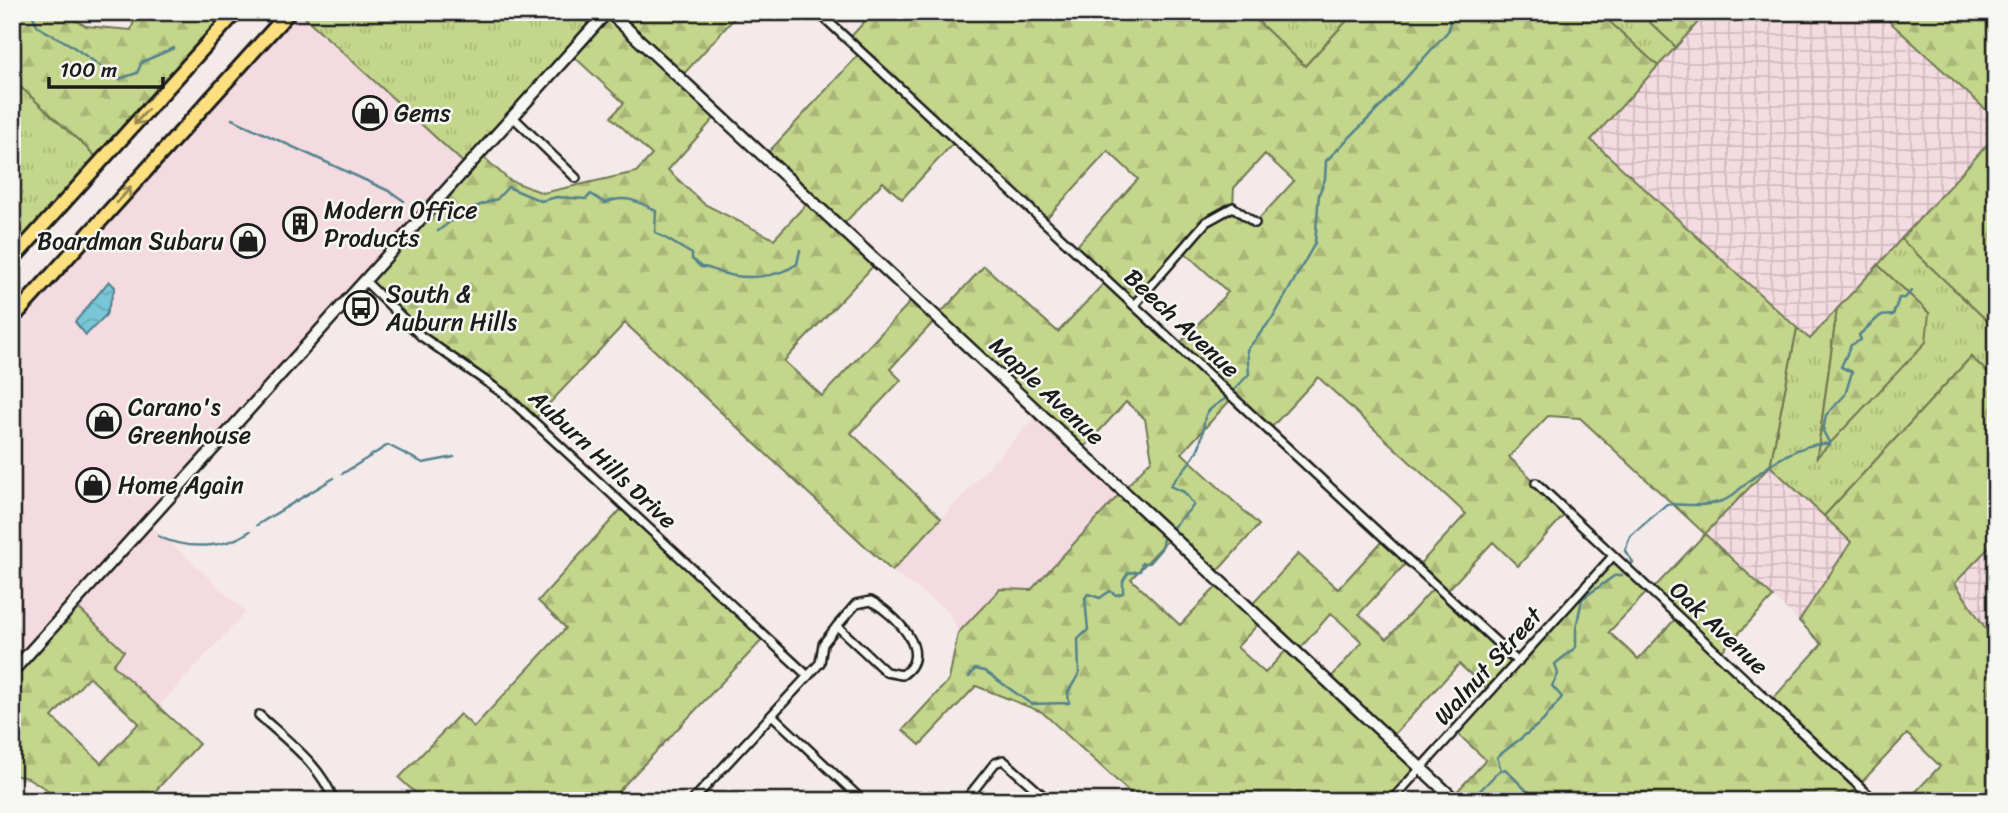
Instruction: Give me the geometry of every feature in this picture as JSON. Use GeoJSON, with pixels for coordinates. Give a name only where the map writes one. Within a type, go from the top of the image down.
{"type":"FeatureCollection","features":[{"type":"Feature","properties":{"kind":"highway"},"geometry":{"type":"LineString","coordinates":[[12,260],[236,12]]}},
{"type":"Feature","properties":{"kind":"highway"},"geometry":{"type":"LineString","coordinates":[[12,319],[289,12]]}},
{"type":"Feature","properties":{"kind":"street"},"geometry":{"type":"LineString","coordinates":[[12,671],[608,12]]}},
{"type":"Feature","properties":{"kind":"street","name":"Maple Avenue"},"geometry":{"type":"LineString","coordinates":[[608,12],[1456,801]]}},
{"type":"Feature","properties":{"kind":"street","name":"Beech Avenue"},"geometry":{"type":"LineString","coordinates":[[818,12],[1518,662]]}},
{"type":"Feature","properties":{"kind":"street"},"geometry":{"type":"LineString","coordinates":[[513,117],[576,178]]}},
{"type":"Feature","properties":{"kind":"street"},"geometry":{"type":"LineString","coordinates":[[1134,305],[1214,216],[1233,207],[1255,223]]}},
{"type":"Feature","properties":{"kind":"street","name":"Auburn Hills Drive"},"geometry":{"type":"LineString","coordinates":[[365,281],[421,336],[504,394],[808,676]]}},
{"type":"Feature","properties":{"kind":"street","name":"Oak Avenue"},"geometry":{"type":"LineString","coordinates":[[1536,484],[1875,801]]}},
{"type":"Feature","properties":{"kind":"street","name":"Walnut Street"},"geometry":{"type":"LineString","coordinates":[[1391,801],[1613,556]]}},
{"type":"Feature","properties":{"kind":"street"},"geometry":{"type":"LineString","coordinates":[[692,801],[820,663],[823,644],[837,626],[860,602],[875,603],[910,638],[915,652],[909,668],[900,676],[886,673],[837,626]]}},
{"type":"Feature","properties":{"kind":"street"},"geometry":{"type":"LineString","coordinates":[[259,715],[314,767],[327,784],[334,801]]}},
{"type":"Feature","properties":{"kind":"street"},"geometry":{"type":"LineString","coordinates":[[772,715],[863,801]]}},
{"type":"Feature","properties":{"kind":"street"},"geometry":{"type":"LineString","coordinates":[[965,801],[995,762],[1003,760],[1049,801]]}},
{"type":"Feature","properties":{"kind":"shaded area"},"geometry":{"type":"Polygon","coordinates":[[[289,12],[299,12],[468,167],[148,522],[246,612],[158,707],[113,664],[124,651],[12,672],[12,319],[289,12]]]}},
{"type":"Feature","properties":{"kind":"shaded area"},"geometry":{"type":"Polygon","coordinates":[[[1707,12],[1879,12],[1996,119],[1996,135],[1810,339],[1591,140],[1707,12]]]}},
{"type":"Feature","properties":{"kind":"shaded area"},"geometry":{"type":"Polygon","coordinates":[[[1039,413],[1123,491],[1031,590],[1000,589],[958,633],[948,611],[892,571],[1039,413]]]}},
{"type":"Feature","properties":{"kind":"shaded area"},"geometry":{"type":"Polygon","coordinates":[[[1770,466],[1851,542],[1799,621],[1705,534],[1770,466]]]}},
{"type":"Feature","properties":{"kind":"shaded area"},"geometry":{"type":"Polygon","coordinates":[[[1996,540],[1996,644],[1955,583],[1996,540]]]}},
{"type":"Feature","properties":{"kind":"green space"},"geometry":{"type":"Polygon","coordinates":[[[12,12],[61,12],[86,26],[131,30],[137,12],[236,12],[101,161],[12,79],[12,12]]]}},
{"type":"Feature","properties":{"kind":"green space"},"geometry":{"type":"Polygon","coordinates":[[[299,12],[607,12],[468,167],[299,12]]]}},
{"type":"Feature","properties":{"kind":"green space"},"geometry":{"type":"Polygon","coordinates":[[[607,12],[740,12],[680,78],[718,114],[668,170],[704,204],[774,239],[810,200],[764,157],[861,52],[848,40],[873,12],[1248,12],[1305,66],[1355,12],[1599,12],[1658,66],[1591,140],[1797,328],[1770,466],[1705,534],[1773,597],[1719,654],[1770,702],[1822,644],[1799,621],[1851,542],[1824,516],[1971,357],[1996,380],[1996,540],[1955,583],[1996,644],[1996,801],[1907,801],[1940,766],[1907,734],[1844,801],[1456,801],[1452,797],[1486,760],[1455,731],[1490,692],[1459,664],[1390,739],[1421,768],[1391,801],[1139,801],[1042,712],[976,686],[920,745],[903,730],[949,680],[958,633],[1000,589],[1031,590],[1152,459],[1145,419],[1126,402],[1081,451],[937,318],[890,369],[901,380],[851,433],[941,518],[892,571],[625,323],[533,421],[421,336],[365,281],[480,154],[509,180],[543,193],[636,172],[652,155],[611,117],[624,103],[570,53],[607,12]],[[956,140],[902,199],[883,182],[841,227],[877,262],[784,361],[822,396],[915,297],[937,317],[984,266],[1058,332],[1107,280],[1074,249],[1138,179],[1108,151],[1044,221],[956,140]],[[1265,154],[1234,188],[1233,207],[1255,223],[1294,181],[1265,154]],[[1182,250],[1134,304],[1178,345],[1228,292],[1182,250]],[[1318,377],[1269,430],[1233,397],[1182,453],[1259,525],[1214,575],[1172,536],[1131,579],[1180,625],[1221,582],[1249,608],[1298,554],[1338,589],[1385,538],[1409,560],[1359,614],[1387,639],[1436,585],[1417,567],[1466,514],[1318,377]],[[1548,416],[1509,457],[1567,512],[1518,566],[1493,542],[1445,593],[1518,662],[1613,556],[1649,590],[1609,632],[1638,659],[1678,616],[1651,591],[1705,534],[1580,418],[1548,416]],[[1331,613],[1297,652],[1328,681],[1362,642],[1331,613]],[[1262,620],[1237,647],[1265,673],[1290,646],[1262,620]]]}},
{"type":"Feature","properties":{"kind":"green space"},"geometry":{"type":"Polygon","coordinates":[[[1248,12],[1355,12],[1305,66],[1248,12]]]}},
{"type":"Feature","properties":{"kind":"green space"},"geometry":{"type":"Polygon","coordinates":[[[1599,12],[1639,12],[1676,47],[1658,66],[1599,12]]]}},
{"type":"Feature","properties":{"kind":"green space"},"geometry":{"type":"Polygon","coordinates":[[[1639,12],[1707,12],[1676,47],[1639,12]]]}},
{"type":"Feature","properties":{"kind":"green space"},"geometry":{"type":"Polygon","coordinates":[[[1879,12],[1996,12],[1996,119],[1879,12]]]}},
{"type":"Feature","properties":{"kind":"green space"},"geometry":{"type":"Polygon","coordinates":[[[12,79],[101,161],[12,260],[12,79]]]}},
{"type":"Feature","properties":{"kind":"green space"},"geometry":{"type":"Polygon","coordinates":[[[1996,135],[1996,329],[1901,239],[1996,135]]]}},
{"type":"Feature","properties":{"kind":"green space"},"geometry":{"type":"Polygon","coordinates":[[[1901,239],[1996,329],[1996,380],[1971,357],[1824,516],[1770,466],[1797,328],[1810,339],[1837,309],[1817,455],[1929,313],[1878,265],[1901,239]]]}},
{"type":"Feature","properties":{"kind":"green space"},"geometry":{"type":"Polygon","coordinates":[[[1878,265],[1929,313],[1926,342],[1817,457],[1837,309],[1878,265]]]}},
{"type":"Feature","properties":{"kind":"green space"},"geometry":{"type":"Polygon","coordinates":[[[625,505],[766,636],[609,801],[424,801],[399,778],[460,714],[474,727],[566,628],[538,601],[625,505]]]}},
{"type":"Feature","properties":{"kind":"green space"},"geometry":{"type":"Polygon","coordinates":[[[74,604],[124,651],[113,665],[199,744],[146,801],[66,801],[28,778],[12,775],[12,672],[74,604]],[[89,677],[52,717],[101,763],[139,723],[89,677]]]}},
{"type":"Feature","properties":{"kind":"water"},"geometry":{"type":"Polygon","coordinates":[[[109,281],[115,287],[106,315],[86,335],[75,322],[109,281]]]}},
{"type":"Feature","properties":{"kind":"waterway"},"geometry":{"type":"LineString","coordinates":[[31,12],[38,27],[69,44],[119,79],[137,73],[142,62],[174,48]]}},
{"type":"Feature","properties":{"kind":"waterway"},"geometry":{"type":"LineString","coordinates":[[1234,390],[1249,374],[1247,350],[1274,316],[1315,243],[1319,194],[1325,179],[1326,161],[1381,106],[1449,30],[1450,12]]}},
{"type":"Feature","properties":{"kind":"waterway"},"geometry":{"type":"LineString","coordinates":[[232,119],[391,192],[404,201]]}},
{"type":"Feature","properties":{"kind":"waterway"},"geometry":{"type":"LineString","coordinates":[[438,231],[464,211],[497,199],[508,187],[541,201],[557,197],[586,199],[591,194],[605,203],[618,199],[637,202],[656,211],[655,232],[692,254],[692,259],[701,267],[731,275],[771,275],[789,269],[797,264],[800,250]]}},
{"type":"Feature","properties":{"kind":"waterway"},"geometry":{"type":"LineString","coordinates":[[1631,565],[1633,562],[1625,551],[1630,536],[1667,504],[1701,505],[1725,500],[1786,455],[1808,446],[1830,444],[1823,431],[1826,415],[1845,395],[1852,372],[1841,367],[1851,345],[1861,340],[1859,335],[1880,316],[1893,315],[1899,298],[1905,298],[1912,290]]}},
{"type":"Feature","properties":{"kind":"waterway"},"geometry":{"type":"LineString","coordinates":[[1172,528],[1194,505],[1184,492],[1170,486],[1198,450],[1206,414],[1225,399]]}},
{"type":"Feature","properties":{"kind":"waterway"},"geometry":{"type":"LineString","coordinates":[[342,474],[388,445],[423,463],[454,457]]}},
{"type":"Feature","properties":{"kind":"waterway"},"geometry":{"type":"LineString","coordinates":[[257,525],[334,478]]}},
{"type":"Feature","properties":{"kind":"waterway"},"geometry":{"type":"LineString","coordinates":[[158,536],[180,544],[205,546],[229,541],[250,531]]}},
{"type":"Feature","properties":{"kind":"waterway"},"geometry":{"type":"LineString","coordinates":[[969,677],[975,669],[985,671],[1031,704],[1069,703],[1068,692],[1079,674],[1078,639],[1088,630],[1085,598],[1088,594],[1100,598],[1110,591],[1116,595],[1123,593],[1123,581],[1128,573],[1140,571],[1142,563],[1149,563],[1161,549],[1163,539]]}},
{"type":"Feature","properties":{"kind":"waterway"},"geometry":{"type":"LineString","coordinates":[[1501,770],[1497,757],[1543,721],[1562,697],[1552,686],[1558,674],[1555,664],[1576,647],[1576,628],[1582,599],[1614,576],[1622,575]]}},
{"type":"Feature","properties":{"kind":"waterway"},"geometry":{"type":"LineString","coordinates":[[1472,799],[1497,773],[1505,769],[1537,801]]}},
{"type":"Feature","properties":{"kind":"place","name":"Gems"},"geometry":{"type":"Point","coordinates":[370,113]}},
{"type":"Feature","properties":{"kind":"place","name":"Modern Office Products"},"geometry":{"type":"Point","coordinates":[300,224]}},
{"type":"Feature","properties":{"kind":"place","name":"Boardman Subaru"},"geometry":{"type":"Point","coordinates":[248,241]}},
{"type":"Feature","properties":{"kind":"place","name":"South & Auburn Hills"},"geometry":{"type":"Point","coordinates":[361,308]}},
{"type":"Feature","properties":{"kind":"place","name":"Carano's Greenhouse"},"geometry":{"type":"Point","coordinates":[104,421]}},
{"type":"Feature","properties":{"kind":"place","name":"Home Again"},"geometry":{"type":"Point","coordinates":[93,485]}}]}
